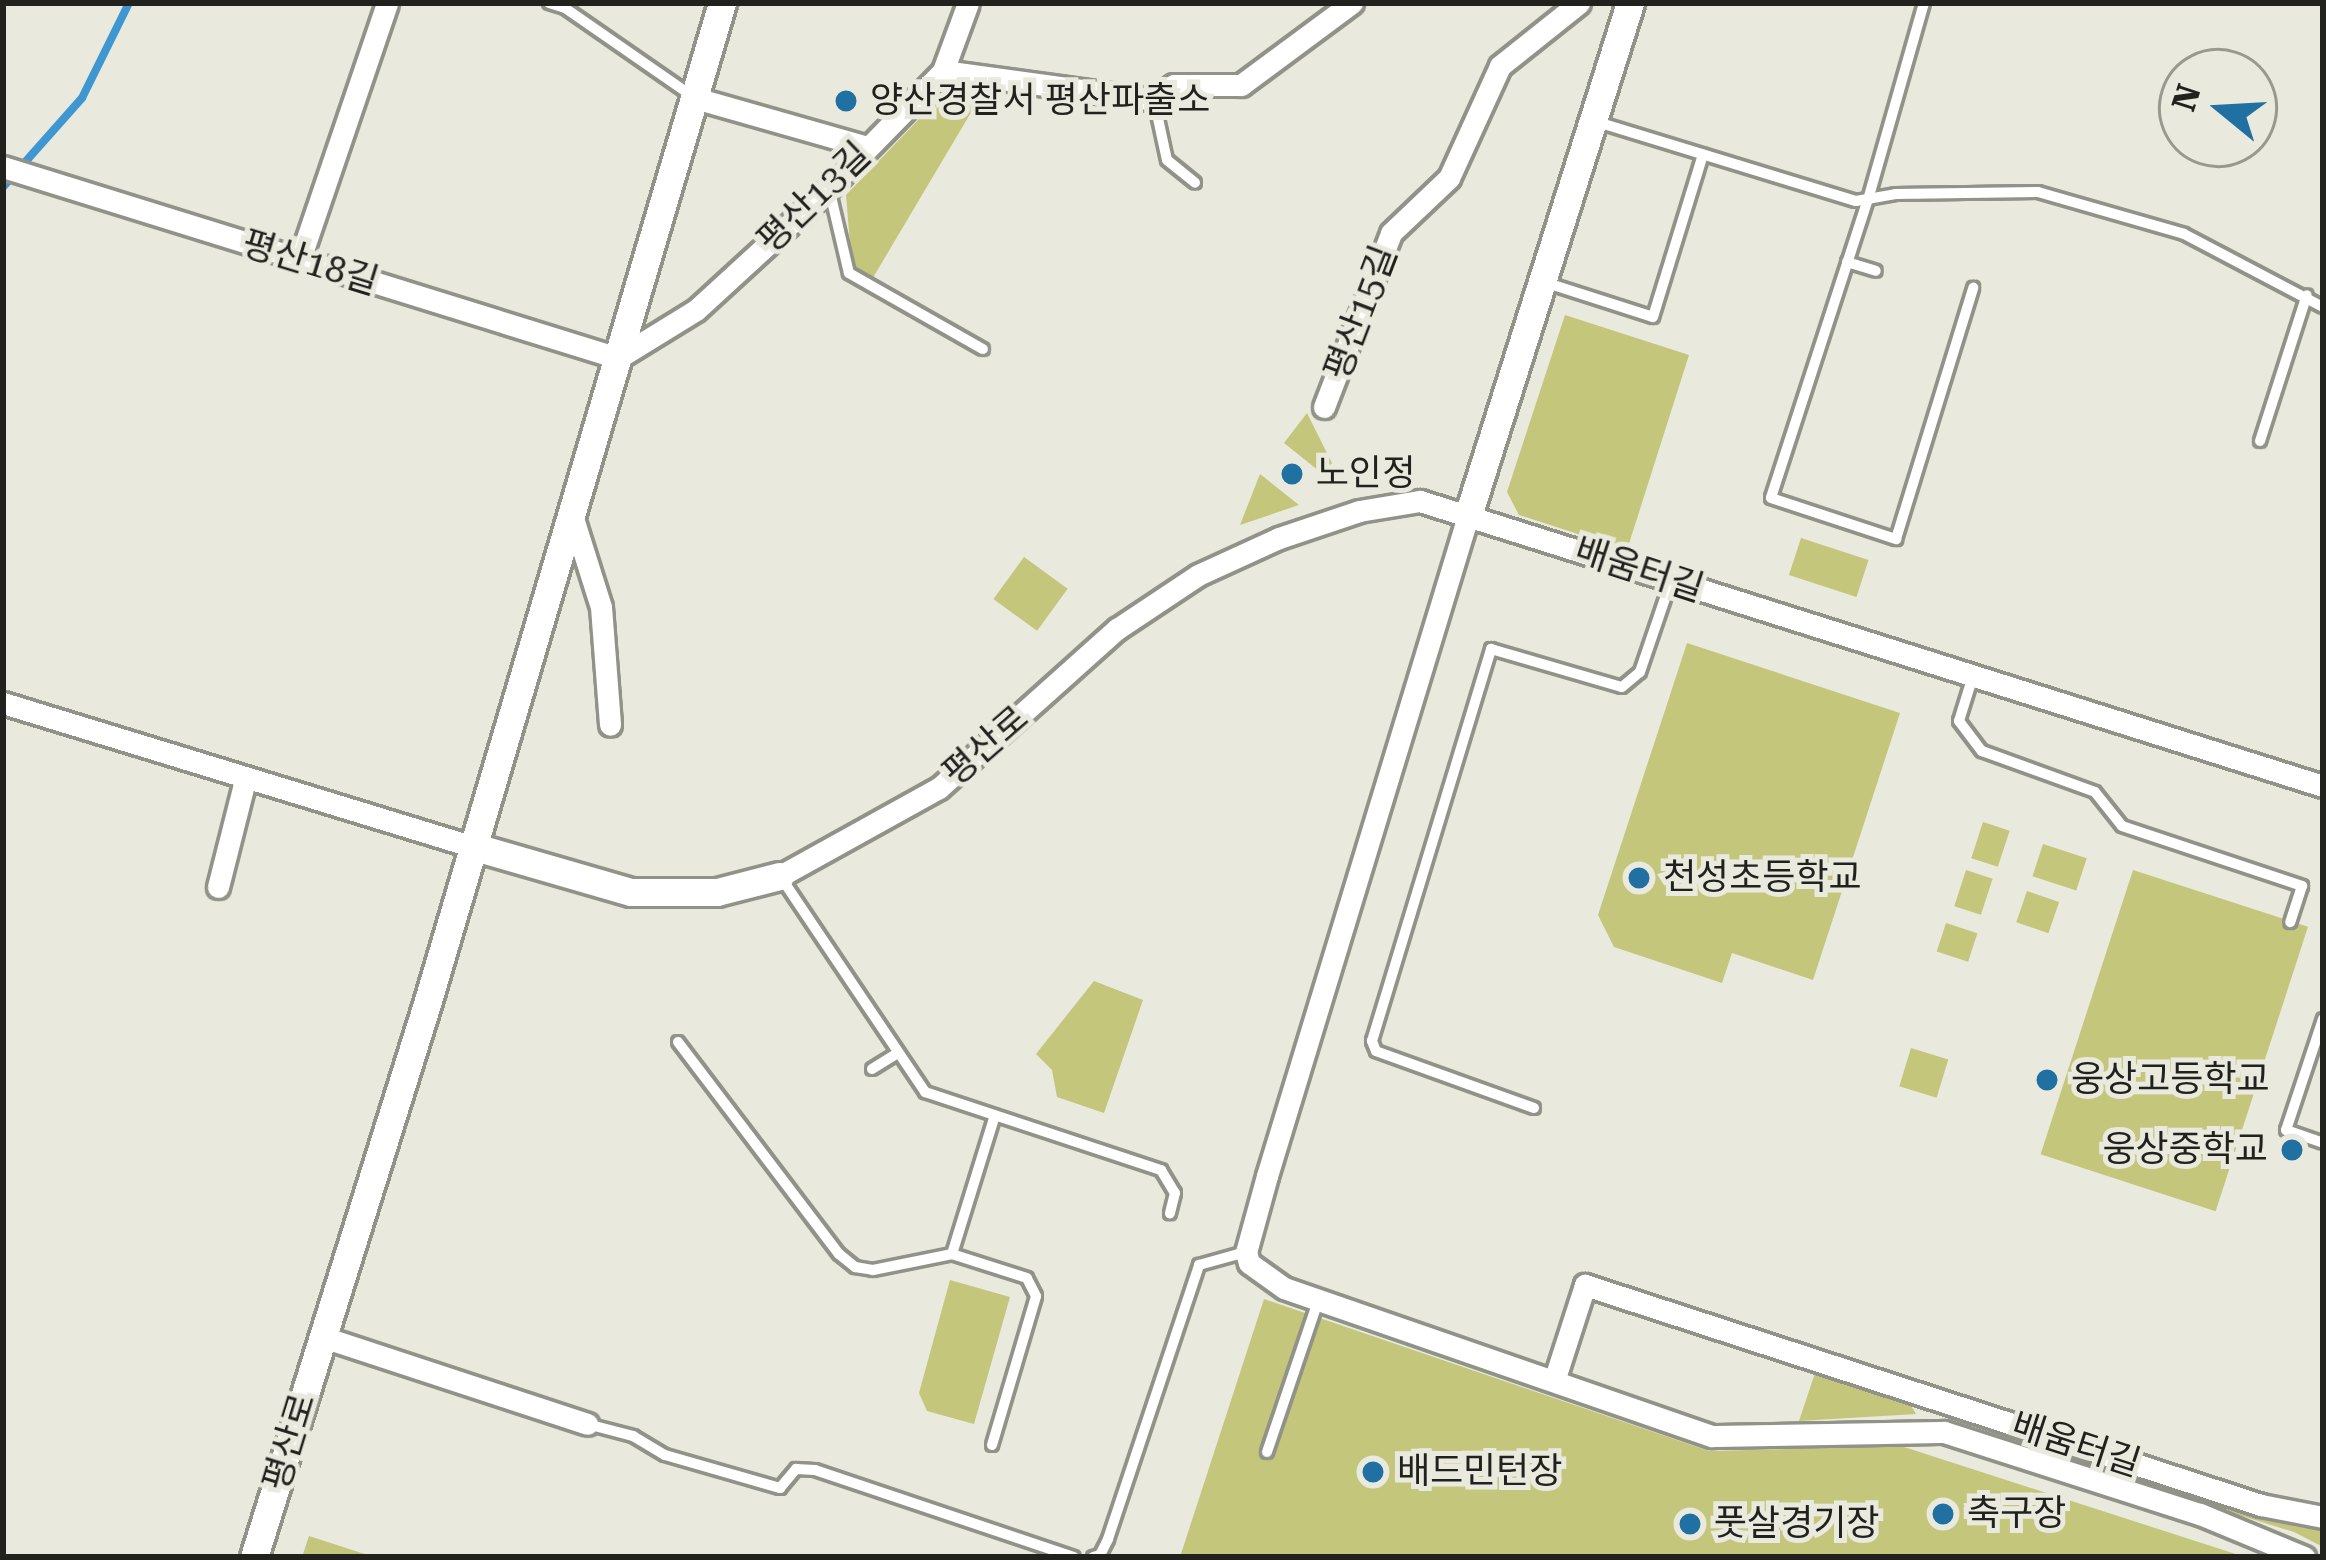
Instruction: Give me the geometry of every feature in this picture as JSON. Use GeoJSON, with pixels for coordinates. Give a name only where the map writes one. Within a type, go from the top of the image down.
{"type":"FeatureCollection","features":[{"type":"Feature","properties":{"kind":"street"},"geometry":{"type":"LineString","coordinates":[[300,260],[387,3]]}},
{"type":"Feature","properties":{"kind":"street","name":"평산로"},"geometry":{"type":"LineString","coordinates":[[254,1557],[475,847],[722,3]]}},
{"type":"Feature","properties":{"kind":"street","name":"평산13길"},"geometry":{"type":"LineString","coordinates":[[618,358],[696,310],[829,188],[944,71],[968,3]]}},
{"type":"Feature","properties":{"kind":"street"},"geometry":{"type":"LineString","coordinates":[[944,71],[1154,100],[1174,85],[1241,85],[1352,3]]}},
{"type":"Feature","properties":{"kind":"street","name":"평산15길"},"geometry":{"type":"LineString","coordinates":[[1324,407],[1391,233],[1449,178],[1500,66],[1579,3]]}},
{"type":"Feature","properties":{"kind":"street"},"geometry":{"type":"LineString","coordinates":[[1246,1252],[1468,516],[1630,3]]}},
{"type":"Feature","properties":{"kind":"street"},"geometry":{"type":"LineString","coordinates":[[694,98],[867,147]]}},
{"type":"Feature","properties":{"kind":"street","name":"평산18길"},"geometry":{"type":"LineString","coordinates":[[3,167],[618,358]]}},
{"type":"Feature","properties":{"kind":"street","name":"평산로"},"geometry":{"type":"LineString","coordinates":[[3,703],[244,780],[631,892],[717,892],[780,876],[939,788],[1117,629],[1198,575],[1279,538],[1359,511],[1420,501],[1468,516]]}},
{"type":"Feature","properties":{"kind":"street"},"geometry":{"type":"LineString","coordinates":[[572,515],[602,607],[610,725]]}},
{"type":"Feature","properties":{"kind":"street","name":"배움터길"},"geometry":{"type":"LineString","coordinates":[[1468,516],[2323,786]]}},
{"type":"Feature","properties":{"kind":"street"},"geometry":{"type":"LineString","coordinates":[[218,887],[244,780]]}},
{"type":"Feature","properties":{"kind":"street","name":"배움터길"},"geometry":{"type":"LineString","coordinates":[[1246,1252],[1260,1274],[1319,1298],[1712,1436],[1944,1432],[2200,1514],[2304,1557]]}},
{"type":"Feature","properties":{"kind":"street","name":"배움터길"},"geometry":{"type":"LineString","coordinates":[[1554,1381],[1585,1286],[2261,1505],[2323,1517]]}},
{"type":"Feature","properties":{"kind":"street"},"geometry":{"type":"LineString","coordinates":[[322,1337],[587,1424]]}},
{"type":"Feature","properties":{"kind":"street"},"geometry":{"type":"LineString","coordinates":[[1944,1432],[1952,1405]]}},
{"type":"Feature","properties":{"kind":"lane"},"geometry":{"type":"LineString","coordinates":[[549,3],[566,8],[694,98]]}},
{"type":"Feature","properties":{"kind":"lane"},"geometry":{"type":"LineString","coordinates":[[1924,3],[1868,199],[1771,499],[1896,539],[1973,288]]}},
{"type":"Feature","properties":{"kind":"lane"},"geometry":{"type":"LineString","coordinates":[[1154,100],[1167,160],[1195,183]]}},
{"type":"Feature","properties":{"kind":"lane"},"geometry":{"type":"LineString","coordinates":[[1591,120],[1856,201],[2038,191],[2184,234],[2323,307]]}},
{"type":"Feature","properties":{"kind":"lane"},"geometry":{"type":"LineString","coordinates":[[1541,281],[1653,316],[1703,154]]}},
{"type":"Feature","properties":{"kind":"lane"},"geometry":{"type":"LineString","coordinates":[[829,188],[849,273],[983,349]]}},
{"type":"Feature","properties":{"kind":"lane"},"geometry":{"type":"LineString","coordinates":[[1847,262],[1876,271]]}},
{"type":"Feature","properties":{"kind":"lane"},"geometry":{"type":"LineString","coordinates":[[2260,441],[2307,295]]}},
{"type":"Feature","properties":{"kind":"lane"},"geometry":{"type":"LineString","coordinates":[[1534,1108],[1376,1052],[1372,1041],[1491,649],[1622,687],[1640,672],[1671,581]]}},
{"type":"Feature","properties":{"kind":"lane"},"geometry":{"type":"LineString","coordinates":[[1973,676],[1959,721],[1982,751],[2095,792],[2122,826],[2302,886],[2290,922]]}},
{"type":"Feature","properties":{"kind":"lane"},"geometry":{"type":"LineString","coordinates":[[780,876],[925,1091],[1161,1170],[1175,1193],[1170,1213]]}},
{"type":"Feature","properties":{"kind":"lane"},"geometry":{"type":"LineString","coordinates":[[2323,1019],[2286,1130],[2323,1143]]}},
{"type":"Feature","properties":{"kind":"lane"},"geometry":{"type":"LineString","coordinates":[[678,1042],[839,1254],[855,1267],[873,1270],[952,1254],[1034,1283],[1036,1296],[992,1445]]}},
{"type":"Feature","properties":{"kind":"lane"},"geometry":{"type":"LineString","coordinates":[[872,1069],[896,1054]]}},
{"type":"Feature","properties":{"kind":"lane"},"geometry":{"type":"LineString","coordinates":[[952,1254],[995,1115]]}},
{"type":"Feature","properties":{"kind":"lane"},"geometry":{"type":"LineString","coordinates":[[1093,1557],[1100,1555],[1108,1539],[1199,1265],[1246,1252]]}},
{"type":"Feature","properties":{"kind":"lane"},"geometry":{"type":"LineString","coordinates":[[1267,1452],[1319,1298]]}},
{"type":"Feature","properties":{"kind":"lane"},"geometry":{"type":"LineString","coordinates":[[587,1424],[633,1436],[664,1455],[781,1488],[796,1469],[815,1470],[1074,1557]]}},
{"type":"Feature","properties":{"kind":"green space"},"geometry":{"type":"Polygon","coordinates":[[[947,90],[979,99],[871,281],[852,268],[846,195],[947,90]]]}},
{"type":"Feature","properties":{"kind":"green space"},"geometry":{"type":"Polygon","coordinates":[[[1565,315],[1689,355],[1627,550],[1519,515],[1507,492],[1565,315]]]}},
{"type":"Feature","properties":{"kind":"green space"},"geometry":{"type":"Polygon","coordinates":[[[1307,413],[1332,463],[1324,475],[1284,443],[1307,413]]]}},
{"type":"Feature","properties":{"kind":"green space"},"geometry":{"type":"Polygon","coordinates":[[[1260,474],[1299,505],[1240,525],[1260,474]]]}},
{"type":"Feature","properties":{"kind":"green space"},"geometry":{"type":"Polygon","coordinates":[[[1801,538],[1869,560],[1856,597],[1789,575],[1801,538]]]}},
{"type":"Feature","properties":{"kind":"green space"},"geometry":{"type":"Polygon","coordinates":[[[1024,557],[1068,589],[1037,631],[993,599],[1024,557]]]}},
{"type":"Feature","properties":{"kind":"green space"},"geometry":{"type":"Polygon","coordinates":[[[1687,643],[1900,713],[1813,980],[1732,953],[1722,983],[1614,947],[1598,915],[1687,643]]]}},
{"type":"Feature","properties":{"kind":"green space"},"geometry":{"type":"Polygon","coordinates":[[[1983,822],[2010,831],[1998,867],[1971,858],[1983,822]]]}},
{"type":"Feature","properties":{"kind":"green space"},"geometry":{"type":"Polygon","coordinates":[[[2043,844],[2087,858],[2076,891],[2032,876],[2043,844]]]}},
{"type":"Feature","properties":{"kind":"green space"},"geometry":{"type":"Polygon","coordinates":[[[1966,870],[1993,879],[1981,915],[1954,906],[1966,870]]]}},
{"type":"Feature","properties":{"kind":"green space"},"geometry":{"type":"Polygon","coordinates":[[[2133,870],[2308,927],[2216,1211],[2041,1154],[2133,870]]]}},
{"type":"Feature","properties":{"kind":"green space"},"geometry":{"type":"Polygon","coordinates":[[[2027,891],[2059,902],[2048,933],[2016,922],[2027,891]]]}},
{"type":"Feature","properties":{"kind":"green space"},"geometry":{"type":"Polygon","coordinates":[[[1946,923],[1977,933],[1968,962],[1937,952],[1946,923]]]}},
{"type":"Feature","properties":{"kind":"green space"},"geometry":{"type":"Polygon","coordinates":[[[1094,981],[1143,1000],[1104,1113],[1057,1097],[1052,1070],[1036,1054],[1094,981]]]}},
{"type":"Feature","properties":{"kind":"green space"},"geometry":{"type":"Polygon","coordinates":[[[1911,1048],[1948,1059],[1937,1098],[1899,1086],[1911,1048]]]}},
{"type":"Feature","properties":{"kind":"green space"},"geometry":{"type":"Polygon","coordinates":[[[950,1280],[1010,1297],[974,1424],[927,1411],[919,1393],[950,1280]]]}},
{"type":"Feature","properties":{"kind":"green space"},"geometry":{"type":"Polygon","coordinates":[[[1264,1299],[1709,1451],[1901,1446],[2245,1557],[1180,1557],[1264,1299]]]}},
{"type":"Feature","properties":{"kind":"green space"},"geometry":{"type":"Polygon","coordinates":[[[1815,1373],[1910,1404],[1916,1414],[1799,1421],[1815,1373]]]}},
{"type":"Feature","properties":{"kind":"green space"},"geometry":{"type":"Polygon","coordinates":[[[2001,1433],[2323,1526],[2323,1547],[2294,1532],[1998,1441],[2001,1433]]]}},
{"type":"Feature","properties":{"kind":"green space"},"geometry":{"type":"Polygon","coordinates":[[[309,1536],[374,1557],[302,1557],[309,1536]]]}},
{"type":"Feature","properties":{"kind":"waterway"},"geometry":{"type":"LineString","coordinates":[[3,187],[82,98],[129,3]]}},
{"type":"Feature","properties":{"kind":"place","name":"양산경찰서 평산파출소"},"geometry":{"type":"Point","coordinates":[846,101]}},
{"type":"Feature","properties":{"kind":"place","name":"노인정"},"geometry":{"type":"Point","coordinates":[1292,474]}},
{"type":"Feature","properties":{"kind":"place","name":"천성초등학교"},"geometry":{"type":"Point","coordinates":[1639,878]}},
{"type":"Feature","properties":{"kind":"place","name":"웅상고등학교"},"geometry":{"type":"Point","coordinates":[2047,1080]}},
{"type":"Feature","properties":{"kind":"place","name":"웅상중학교"},"geometry":{"type":"Point","coordinates":[2292,1150]}},
{"type":"Feature","properties":{"kind":"place","name":"배드민턴장"},"geometry":{"type":"Point","coordinates":[1373,1472]}},
{"type":"Feature","properties":{"kind":"place","name":"축구장"},"geometry":{"type":"Point","coordinates":[1943,1514]}},
{"type":"Feature","properties":{"kind":"place","name":"풋살경기장"},"geometry":{"type":"Point","coordinates":[1690,1524]}}]}
